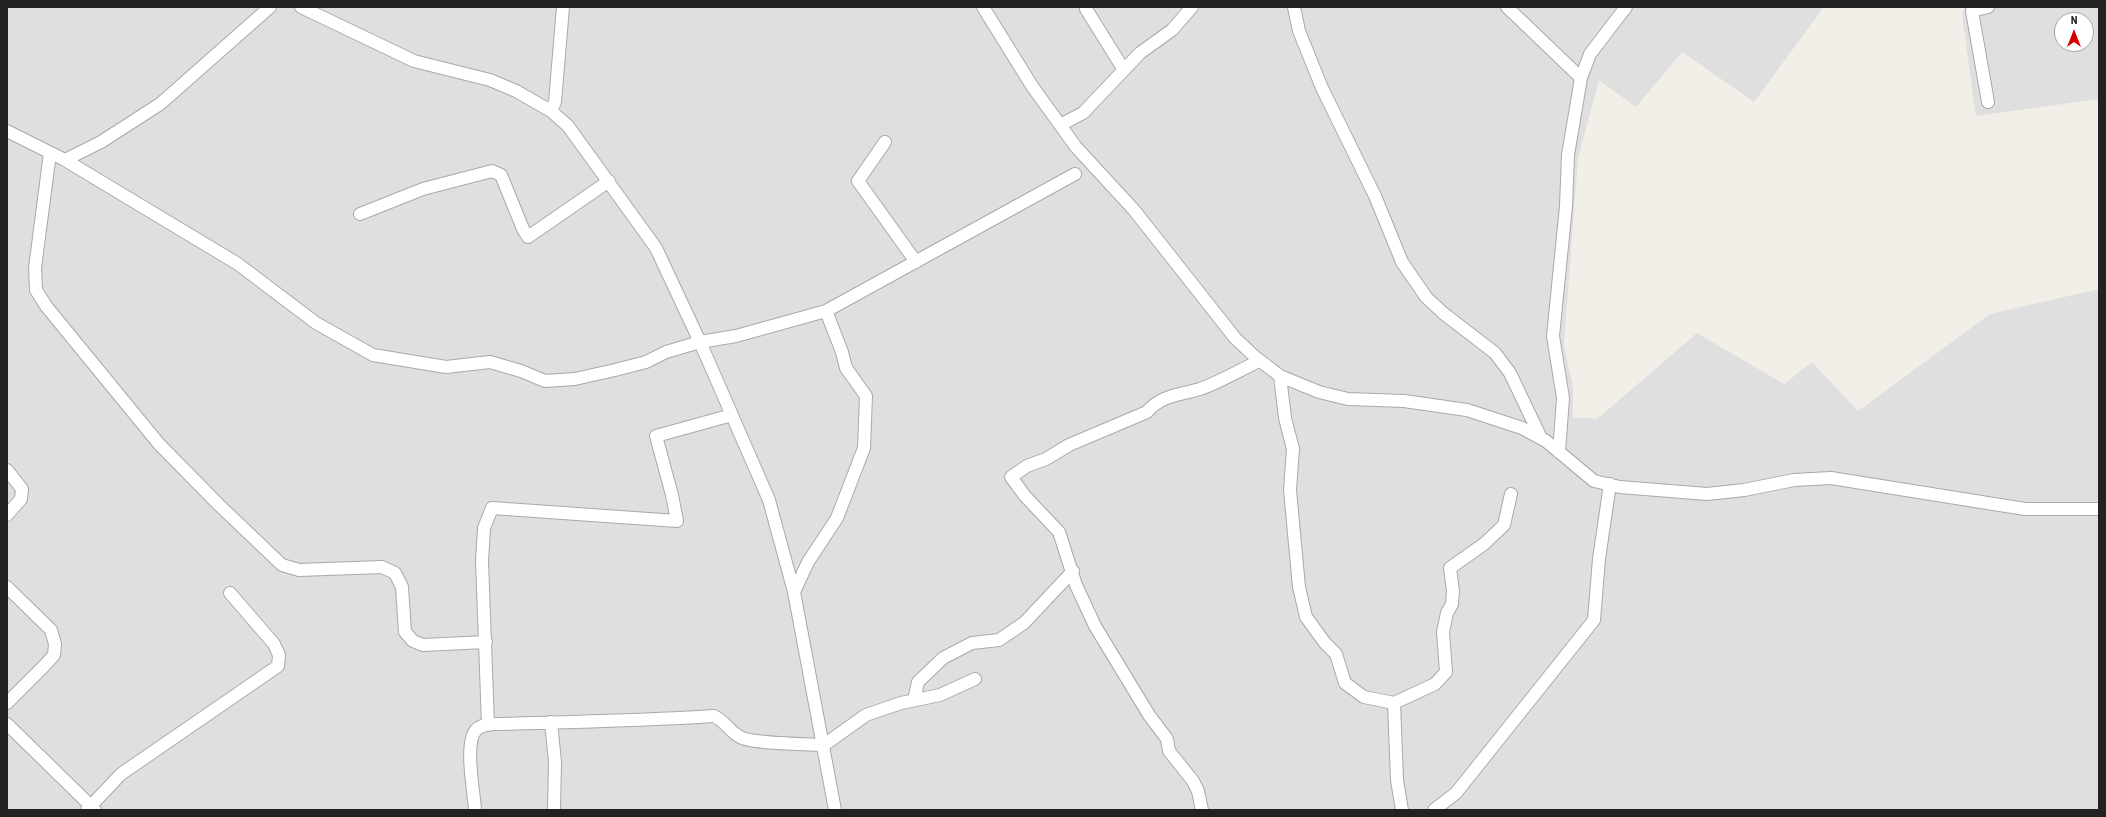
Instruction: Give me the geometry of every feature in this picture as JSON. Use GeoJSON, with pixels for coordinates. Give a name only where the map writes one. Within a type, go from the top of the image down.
{"type":"FeatureCollection","features":[{"type":"Feature","properties":{"kind":"street"},"geometry":{"type":"LineString","coordinates":[[65,160],[101,142],[160,104],[270,7]]}},
{"type":"Feature","properties":{"kind":"street"},"geometry":{"type":"LineString","coordinates":[[300,7],[414,61],[490,80],[516,91],[551,111],[568,126],[656,248],[700,342],[769,500],[794,592],[824,745],[835,810]]}},
{"type":"Feature","properties":{"kind":"street"},"geometry":{"type":"LineString","coordinates":[[551,111],[556,94],[563,7]]}},
{"type":"Feature","properties":{"kind":"street"},"geometry":{"type":"LineString","coordinates":[[983,7],[1032,86],[1076,147],[1134,210],[1235,338],[1260,361],[1280,376],[1319,392],[1348,399],[1404,401],[1466,410],[1522,428],[1542,438],[1594,481],[1610,484],[1707,494],[1744,490],[1794,480],[1831,478],[2025,509],[2099,509]]}},
{"type":"Feature","properties":{"kind":"street"},"geometry":{"type":"LineString","coordinates":[[1060,125],[1084,113],[1140,53],[1172,30],[1192,7]]}},
{"type":"Feature","properties":{"kind":"street"},"geometry":{"type":"LineString","coordinates":[[1294,7],[1299,31],[1322,88],[1375,196],[1402,262],[1426,296],[1443,313],[1495,354],[1510,374],[1542,438]]}},
{"type":"Feature","properties":{"kind":"street"},"geometry":{"type":"LineString","coordinates":[[1507,7],[1581,78]]}},
{"type":"Feature","properties":{"kind":"street"},"geometry":{"type":"LineString","coordinates":[[1559,452],[1563,398],[1553,336],[1566,206],[1568,156],[1581,78],[1590,54],[1626,7]]}},
{"type":"Feature","properties":{"kind":"street"},"geometry":{"type":"LineString","coordinates":[[1988,7],[1973,9],[1988,102]]}},
{"type":"Feature","properties":{"kind":"street"},"geometry":{"type":"LineString","coordinates":[[1086,9],[1124,70]]}},
{"type":"Feature","properties":{"kind":"street"},"geometry":{"type":"LineString","coordinates":[[7,131],[65,160],[238,264],[316,323],[373,355],[446,367],[490,362],[521,371],[544,381],[575,379],[615,370],[646,362],[666,352],[700,342],[736,336],[826,311],[1075,174]]}},
{"type":"Feature","properties":{"kind":"street"},"geometry":{"type":"LineString","coordinates":[[885,142],[858,181],[916,262]]}},
{"type":"Feature","properties":{"kind":"street"},"geometry":{"type":"LineString","coordinates":[[50,153],[35,268],[36,290],[46,306],[159,444],[219,505],[282,565],[299,570],[382,567],[395,573],[402,587],[405,632],[413,641],[423,645],[486,642]]}},
{"type":"Feature","properties":{"kind":"street"},"geometry":{"type":"LineString","coordinates":[[360,214],[423,189],[492,171],[501,175],[523,229],[528,237],[608,181]]}},
{"type":"Feature","properties":{"kind":"street"},"geometry":{"type":"LineString","coordinates":[[794,592],[808,562],[837,518],[864,448],[866,396],[846,368],[842,352],[826,311]]}},
{"type":"Feature","properties":{"kind":"street"},"geometry":{"type":"LineString","coordinates":[[1202,810],[1198,792],[1193,780],[1169,751],[1166,739],[1149,715],[1095,626],[1076,585],[1073,571],[1059,532],[1025,496],[1011,477],[1027,466],[1046,459],[1069,445],[1147,412],[1153,405],[1166,397],[1200,388],[1260,361]]}},
{"type":"Feature","properties":{"kind":"street"},"geometry":{"type":"LineString","coordinates":[[1280,376],[1286,418],[1293,449],[1290,490],[1299,587],[1306,617],[1325,643],[1336,654],[1345,683],[1364,697],[1394,703],[1435,684],[1446,672],[1443,632],[1452,597],[1450,568],[1484,544],[1504,525],[1511,494]]}},
{"type":"Feature","properties":{"kind":"street"},"geometry":{"type":"LineString","coordinates":[[488,725],[482,561],[484,528],[492,508],[677,520],[672,495],[656,436],[732,415]]}},
{"type":"Feature","properties":{"kind":"street"},"geometry":{"type":"LineString","coordinates":[[7,470],[22,489],[20,499],[7,515]]}},
{"type":"Feature","properties":{"kind":"street"},"geometry":{"type":"LineString","coordinates":[[1434,810],[1456,793],[1594,620],[1599,559],[1610,484]]}},
{"type":"Feature","properties":{"kind":"street"},"geometry":{"type":"LineString","coordinates":[[914,700],[918,682],[943,658],[972,643],[999,640],[1024,623],[1073,571]]}},
{"type":"Feature","properties":{"kind":"street"},"geometry":{"type":"LineString","coordinates":[[7,587],[51,630],[56,644],[54,655],[7,703]]}},
{"type":"Feature","properties":{"kind":"street"},"geometry":{"type":"LineString","coordinates":[[7,724],[91,808],[121,774],[278,666],[279,655],[274,644],[230,593]]}},
{"type":"Feature","properties":{"kind":"street"},"geometry":{"type":"LineString","coordinates":[[475,810],[469,756],[475,731],[481,726],[551,722],[595,722],[632,718],[714,716],[721,719],[729,730],[742,738],[824,745],[866,715],[901,703],[940,695],[975,679]]}},
{"type":"Feature","properties":{"kind":"street"},"geometry":{"type":"LineString","coordinates":[[1394,703],[1397,780],[1402,810]]}},
{"type":"Feature","properties":{"kind":"street"},"geometry":{"type":"LineString","coordinates":[[551,722],[555,762],[554,810]]}},
{"type":"Feature","properties":{"kind":"shaded area"},"geometry":{"type":"Polygon","coordinates":[[[7,7],[1824,7],[1754,102],[1682,52],[1636,107],[1599,80],[1578,158],[1564,346],[1573,388],[1573,417],[1597,419],[1697,333],[1784,384],[1812,362],[1858,411],[1990,314],[2099,289],[2099,810],[7,810],[7,7]]]}},
{"type":"Feature","properties":{"kind":"shaded area"},"geometry":{"type":"Polygon","coordinates":[[[1965,7],[2099,7],[2099,99],[1976,116],[1962,15],[1965,7]]]}}]}
